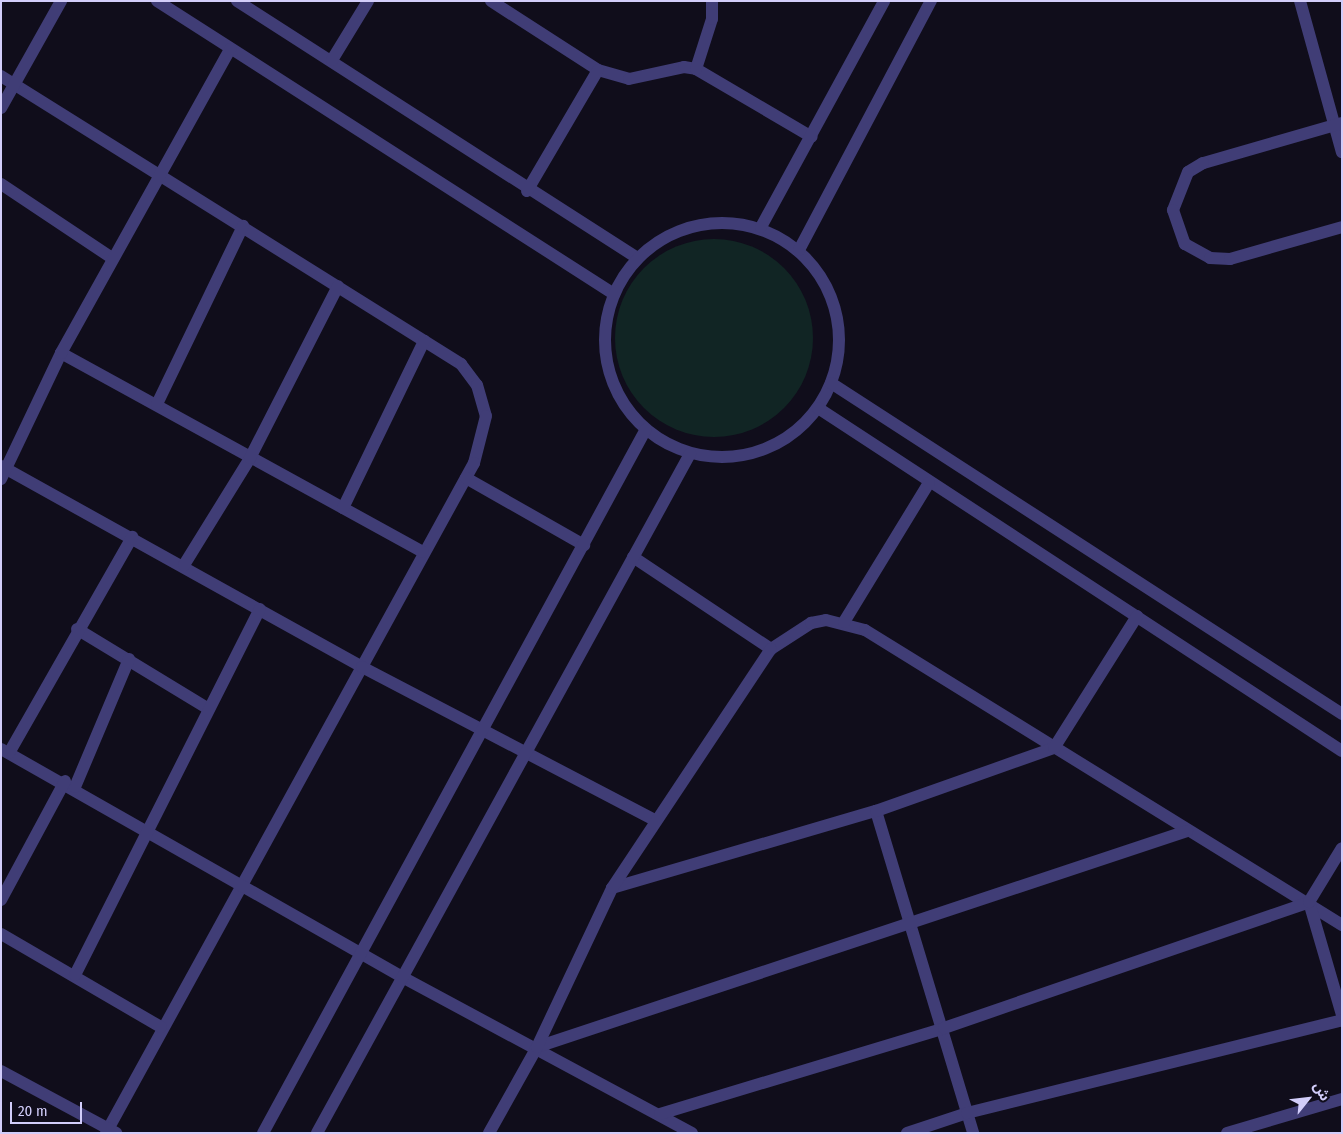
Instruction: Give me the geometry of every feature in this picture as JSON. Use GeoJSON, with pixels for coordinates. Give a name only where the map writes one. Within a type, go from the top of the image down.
{"type":"FeatureCollection","features":[{"type":"Feature","properties":{"kind":"street"},"geometry":{"type":"LineString","coordinates":[[1,108],[62,1]]}},
{"type":"Feature","properties":{"kind":"street"},"geometry":{"type":"LineString","coordinates":[[157,1],[614,294]]}},
{"type":"Feature","properties":{"kind":"street"},"geometry":{"type":"LineString","coordinates":[[236,1],[332,60],[527,191],[638,258]]}},
{"type":"Feature","properties":{"kind":"street"},"geometry":{"type":"LineString","coordinates":[[332,60],[368,1]]}},
{"type":"Feature","properties":{"kind":"street"},"geometry":{"type":"LineString","coordinates":[[492,1],[598,70],[629,79],[684,67],[696,69],[812,137]]}},
{"type":"Feature","properties":{"kind":"street"},"geometry":{"type":"LineString","coordinates":[[696,69],[712,19],[712,1]]}},
{"type":"Feature","properties":{"kind":"street"},"geometry":{"type":"LineString","coordinates":[[761,227],[812,137],[884,1]]}},
{"type":"Feature","properties":{"kind":"street"},"geometry":{"type":"LineString","coordinates":[[799,250],[931,1]]}},
{"type":"Feature","properties":{"kind":"street"},"geometry":{"type":"LineString","coordinates":[[1300,1],[1338,124],[1342,152]]}},
{"type":"Feature","properties":{"kind":"street"},"geometry":{"type":"LineString","coordinates":[[1,479],[4,466],[61,353],[159,172],[230,49]]}},
{"type":"Feature","properties":{"kind":"street"},"geometry":{"type":"LineString","coordinates":[[527,191],[598,70]]}},
{"type":"Feature","properties":{"kind":"street"},"geometry":{"type":"LineString","coordinates":[[1,76],[159,172],[468,371],[481,397],[485,429],[466,478],[423,552],[244,887],[161,1027],[110,1131],[1,1072]]}},
{"type":"Feature","properties":{"kind":"street"},"geometry":{"type":"LineString","coordinates":[[1338,124],[1203,163],[1184,179],[1172,210],[1185,244],[1210,258],[1230,259],[1342,227]]}},
{"type":"Feature","properties":{"kind":"street"},"geometry":{"type":"LineString","coordinates":[[1,184],[112,258]]}},
{"type":"Feature","properties":{"kind":"street"},"geometry":{"type":"LineString","coordinates":[[712,223],[761,227],[799,250],[828,290],[839,331],[831,383],[818,408],[785,440],[756,453],[725,458],[690,454],[646,429],[626,407],[612,381],[606,352],[606,323],[614,294],[638,258],[672,234],[712,223]]}},
{"type":"Feature","properties":{"kind":"street"},"geometry":{"type":"LineString","coordinates":[[157,404],[243,226]]}},
{"type":"Feature","properties":{"kind":"street"},"geometry":{"type":"LineString","coordinates":[[184,565],[250,458],[338,286]]}},
{"type":"Feature","properties":{"kind":"street"},"geometry":{"type":"LineString","coordinates":[[343,508],[424,342]]}},
{"type":"Feature","properties":{"kind":"street"},"geometry":{"type":"LineString","coordinates":[[61,353],[157,404],[250,458],[423,552]]}},
{"type":"Feature","properties":{"kind":"street"},"geometry":{"type":"LineString","coordinates":[[831,383],[1342,714]]}},
{"type":"Feature","properties":{"kind":"street"},"geometry":{"type":"LineString","coordinates":[[818,408],[929,483],[1137,616],[1342,751]]}},
{"type":"Feature","properties":{"kind":"street"},"geometry":{"type":"LineString","coordinates":[[263,1133],[646,429]]}},
{"type":"Feature","properties":{"kind":"street"},"geometry":{"type":"LineString","coordinates":[[316,1133],[404,978],[690,454]]}},
{"type":"Feature","properties":{"kind":"street"},"geometry":{"type":"LineString","coordinates":[[4,466],[184,565],[362,667],[482,732],[655,820]]}},
{"type":"Feature","properties":{"kind":"street"},"geometry":{"type":"LineString","coordinates":[[466,478],[584,546]]}},
{"type":"Feature","properties":{"kind":"street"},"geometry":{"type":"LineString","coordinates":[[844,622],[929,483]]}},
{"type":"Feature","properties":{"kind":"street"},"geometry":{"type":"LineString","coordinates":[[132,537],[5,751],[70,784],[244,887],[363,951],[404,978],[537,1047],[692,1133]]}},
{"type":"Feature","properties":{"kind":"street"},"geometry":{"type":"LineString","coordinates":[[633,557],[771,648]]}},
{"type":"Feature","properties":{"kind":"street"},"geometry":{"type":"LineString","coordinates":[[75,975],[146,830],[260,609]]}},
{"type":"Feature","properties":{"kind":"street"},"geometry":{"type":"LineString","coordinates":[[612,888],[876,811],[1054,748],[1137,616]]}},
{"type":"Feature","properties":{"kind":"street"},"geometry":{"type":"LineString","coordinates":[[489,1133],[537,1047],[612,888],[655,820],[771,648],[811,623],[844,622],[865,630],[1187,831],[1309,902],[1342,925]]}},
{"type":"Feature","properties":{"kind":"street"},"geometry":{"type":"LineString","coordinates":[[77,629],[208,708]]}},
{"type":"Feature","properties":{"kind":"street"},"geometry":{"type":"LineString","coordinates":[[1,900],[70,784],[128,659]]}},
{"type":"Feature","properties":{"kind":"street"},"geometry":{"type":"LineString","coordinates":[[876,811],[944,1028],[973,1133]]}},
{"type":"Feature","properties":{"kind":"street"},"geometry":{"type":"LineString","coordinates":[[537,1047],[913,926],[1187,831]]}},
{"type":"Feature","properties":{"kind":"street"},"geometry":{"type":"LineString","coordinates":[[660,1114],[944,1028],[1309,902],[1342,848]]}},
{"type":"Feature","properties":{"kind":"street"},"geometry":{"type":"LineString","coordinates":[[1309,902],[1342,1015]]}},
{"type":"Feature","properties":{"kind":"street"},"geometry":{"type":"LineString","coordinates":[[1,934],[75,975],[161,1027]]}},
{"type":"Feature","properties":{"kind":"street"},"geometry":{"type":"LineString","coordinates":[[907,1133],[967,1113],[1342,1020]]}},
{"type":"Feature","properties":{"kind":"street"},"geometry":{"type":"LineString","coordinates":[[1227,1133],[1342,1099]]}},
{"type":"Feature","properties":{"kind":"green space"},"geometry":{"type":"Polygon","coordinates":[[[714,239],[743,243],[761,251],[784,268],[801,291],[809,309],[813,338],[809,367],[801,385],[784,408],[761,425],[743,433],[714,437],[685,433],[667,425],[644,408],[627,385],[619,367],[615,338],[619,309],[627,291],[644,268],[667,251],[685,243],[714,239]]]}}]}
